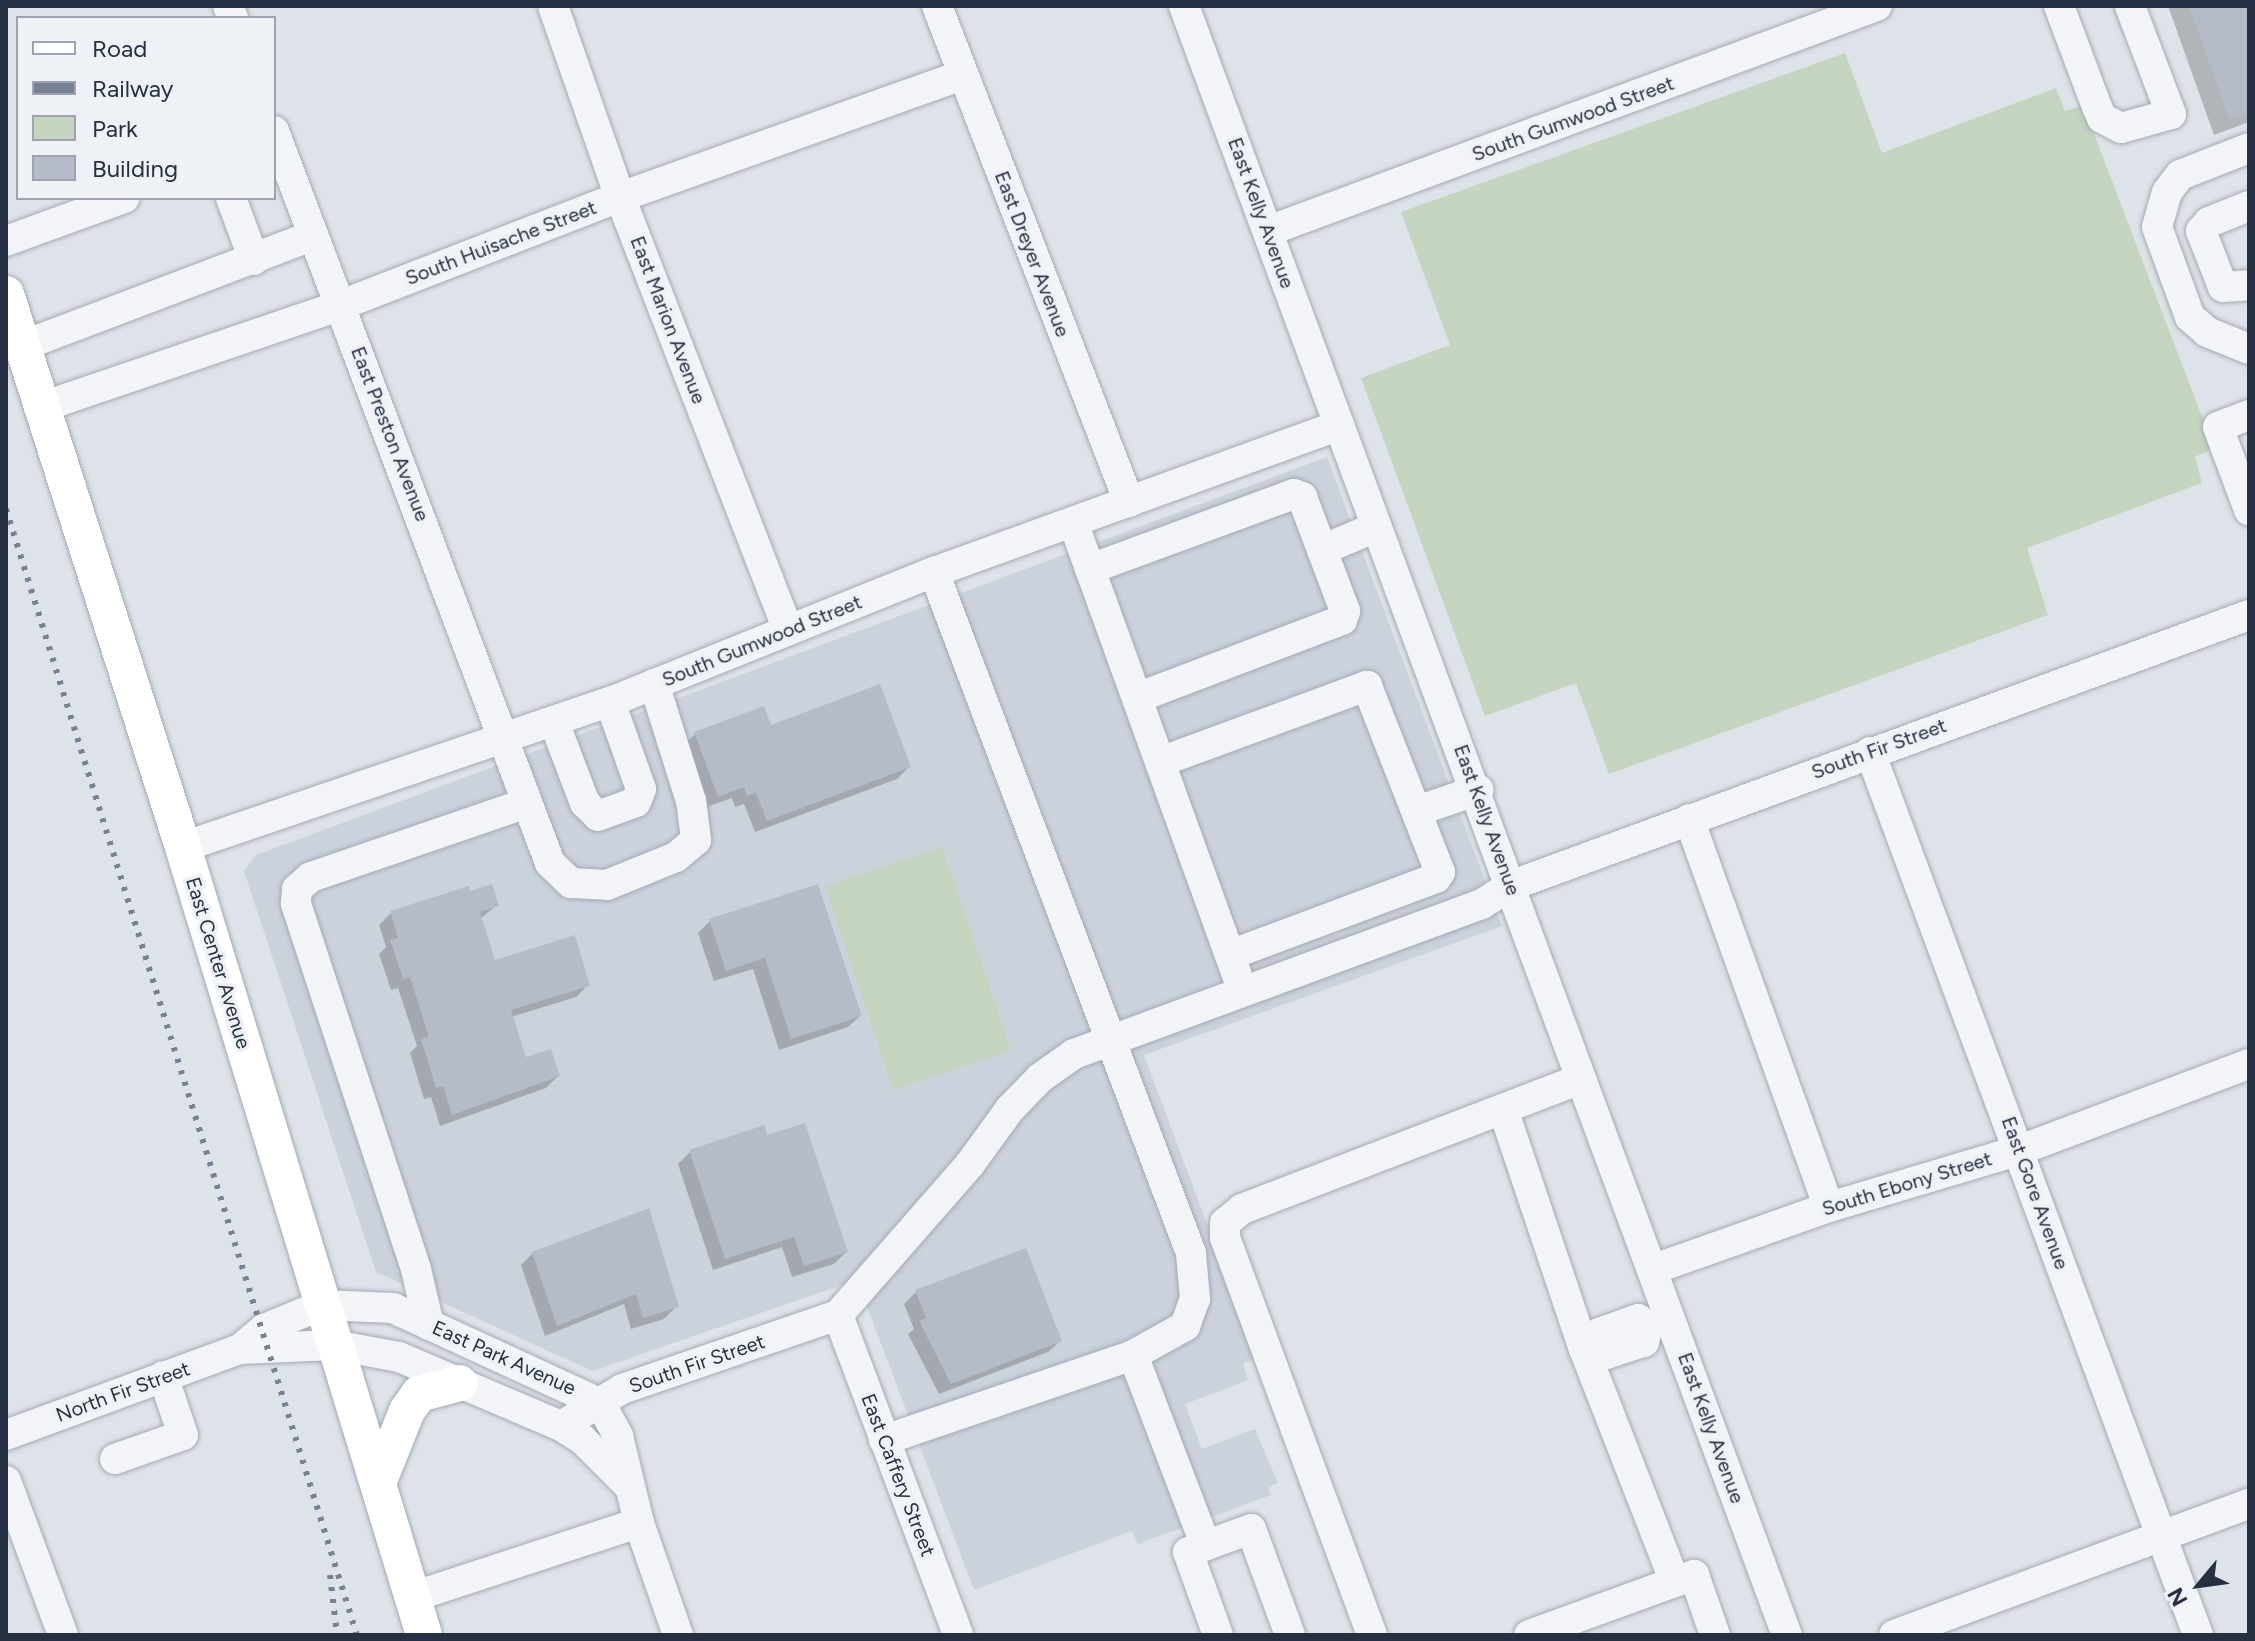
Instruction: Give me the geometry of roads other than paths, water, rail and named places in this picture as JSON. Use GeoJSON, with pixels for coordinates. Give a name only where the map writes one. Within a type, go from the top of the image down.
{"type":"FeatureCollection","features":[{"type":"Feature","properties":{"kind":"main road","name":"East Center Avenue"},"geometry":{"type":"LineString","coordinates":[[6,294],[39,408],[183,847],[424,1635]]}},
{"type":"Feature","properties":{"kind":"main road"},"geometry":{"type":"LineString","coordinates":[[378,1483],[407,1411],[419,1394],[460,1383]]}},
{"type":"Feature","properties":{"kind":"street","name":"East Marion Avenue"},"geometry":{"type":"LineString","coordinates":[[553,6],[620,197],[788,631]]}},
{"type":"Feature","properties":{"kind":"street","name":"East Dreyer Avenue"},"geometry":{"type":"LineString","coordinates":[[937,6],[1129,502]]}},
{"type":"Feature","properties":{"kind":"street","name":"East Kelly Avenue"},"geometry":{"type":"LineString","coordinates":[[1184,6],[1654,1269],[1660,1323],[1787,1635]]}},
{"type":"Feature","properties":{"kind":"street","name":"South Gumwood Street"},"geometry":{"type":"LineString","coordinates":[[1268,231],[1877,6]]}},
{"type":"Feature","properties":{"kind":"street"},"geometry":{"type":"LineString","coordinates":[[2059,6],[2102,118],[2121,128],[2171,114],[2130,6]]}},
{"type":"Feature","properties":{"kind":"street","name":"South Huisache Street"},"geometry":{"type":"LineString","coordinates":[[39,408],[341,305],[620,197],[962,75]]}},
{"type":"Feature","properties":{"kind":"street","name":"East Preston Avenue"},"geometry":{"type":"LineString","coordinates":[[276,137],[506,737],[550,863],[571,883],[607,885],[676,857],[696,840],[691,801],[654,684]]}},
{"type":"Feature","properties":{"kind":"street"},"geometry":{"type":"LineString","coordinates":[[2249,148],[2180,175],[2167,192],[2157,227],[2190,317],[2207,332],[2249,349]]}},
{"type":"Feature","properties":{"kind":"street"},"geometry":{"type":"LineString","coordinates":[[6,241],[119,200]]}},
{"type":"Feature","properties":{"kind":"street"},"geometry":{"type":"LineString","coordinates":[[232,200],[254,260]]}},
{"type":"Feature","properties":{"kind":"street"},"geometry":{"type":"LineString","coordinates":[[2249,206],[2209,222],[2201,231],[2223,287],[2249,285]]}},
{"type":"Feature","properties":{"kind":"street"},"geometry":{"type":"LineString","coordinates":[[22,346],[312,236]]}},
{"type":"Feature","properties":{"kind":"street"},"geometry":{"type":"LineString","coordinates":[[2249,415],[2218,427],[2249,510]]}},
{"type":"Feature","properties":{"kind":"street","name":"South Gumwood Street"},"geometry":{"type":"LineString","coordinates":[[183,847],[610,702],[934,572],[1339,425]]}},
{"type":"Feature","properties":{"kind":"street"},"geometry":{"type":"LineString","coordinates":[[1090,569],[1294,494],[1302,497],[1345,611],[1342,620],[1137,698]]}},
{"type":"Feature","properties":{"kind":"street"},"geometry":{"type":"LineString","coordinates":[[1073,522],[1243,991]]}},
{"type":"Feature","properties":{"kind":"street"},"geometry":{"type":"LineString","coordinates":[[1322,550],[1376,527]]}},
{"type":"Feature","properties":{"kind":"street"},"geometry":{"type":"LineString","coordinates":[[884,1440],[1133,1355],[1185,1326],[1195,1299],[1191,1253],[934,572]]}},
{"type":"Feature","properties":{"kind":"street","name":"South Fir Street"},"geometry":{"type":"LineString","coordinates":[[561,1426],[622,1389],[838,1315],[1040,1078],[1108,1039],[1482,904],[1510,886],[1870,752],[2248,620]]}},
{"type":"Feature","properties":{"kind":"street"},"geometry":{"type":"LineString","coordinates":[[1160,762],[1367,686],[1440,872],[1436,878],[1230,955]]}},
{"type":"Feature","properties":{"kind":"street"},"geometry":{"type":"LineString","coordinates":[[554,722],[585,803],[598,816],[636,802],[641,789],[610,702]]}},
{"type":"Feature","properties":{"kind":"street","name":"East Gore Avenue"},"geometry":{"type":"LineString","coordinates":[[1870,752],[2198,1635]]}},
{"type":"Feature","properties":{"kind":"street"},"geometry":{"type":"LineString","coordinates":[[1417,811],[1478,790]]}},
{"type":"Feature","properties":{"kind":"street"},"geometry":{"type":"LineString","coordinates":[[429,1325],[416,1269],[296,903],[297,889],[311,877],[527,803]]}},
{"type":"Feature","properties":{"kind":"street"},"geometry":{"type":"LineString","coordinates":[[1689,819],[1829,1207]]}},
{"type":"Feature","properties":{"kind":"street","name":"South Ebony Street"},"geometry":{"type":"LineString","coordinates":[[1654,1269],[1829,1207],[2020,1150],[2249,1064]]}},
{"type":"Feature","properties":{"kind":"street"},"geometry":{"type":"LineString","coordinates":[[1372,1635],[1225,1238],[1225,1223],[1242,1209],[1581,1079]]}},
{"type":"Feature","properties":{"kind":"street"},"geometry":{"type":"LineString","coordinates":[[1503,1109],[1675,1582]]}},
{"type":"Feature","properties":{"kind":"street","name":"East Park Avenue"},"geometry":{"type":"LineString","coordinates":[[322,1305],[393,1308],[600,1403],[618,1436],[627,1484],[678,1635]]}},
{"type":"Feature","properties":{"kind":"street","name":"North Fir Street"},"geometry":{"type":"LineString","coordinates":[[240,1349],[264,1329],[322,1305]]}},
{"type":"Feature","properties":{"kind":"street","name":"East Caffery Street"},"geometry":{"type":"LineString","coordinates":[[838,1315],[958,1635]]}},
{"type":"Feature","properties":{"kind":"street"},"geometry":{"type":"LineString","coordinates":[[1588,1348],[1599,1333],[1638,1319],[1660,1323]]}},
{"type":"Feature","properties":{"kind":"street","name":"East Park Avenue"},"geometry":{"type":"LineString","coordinates":[[334,1345],[399,1357],[561,1426],[582,1439],[627,1484]]}},
{"type":"Feature","properties":{"kind":"street","name":"North Fir Street"},"geometry":{"type":"LineString","coordinates":[[6,1435],[240,1349],[334,1345]]}},
{"type":"Feature","properties":{"kind":"street"},"geometry":{"type":"LineString","coordinates":[[1133,1355],[1206,1546]]}},
{"type":"Feature","properties":{"kind":"street"},"geometry":{"type":"LineString","coordinates":[[115,1459],[195,1431],[163,1376]]}},
{"type":"Feature","properties":{"kind":"street"},"geometry":{"type":"LineString","coordinates":[[6,1481],[63,1635]]}},
{"type":"Feature","properties":{"kind":"street"},"geometry":{"type":"LineString","coordinates":[[1894,1635],[2249,1504]]}},
{"type":"Feature","properties":{"kind":"street"},"geometry":{"type":"LineString","coordinates":[[412,1597],[639,1523]]}},
{"type":"Feature","properties":{"kind":"street"},"geometry":{"type":"LineString","coordinates":[[1218,1635],[1188,1552],[1251,1529],[1290,1635]]}},
{"type":"Feature","properties":{"kind":"street"},"geometry":{"type":"LineString","coordinates":[[1529,1635],[1694,1575],[1715,1635]]}},
{"type":"Feature","properties":{"kind":"railway"},"geometry":{"type":"LineString","coordinates":[[6,509],[357,1635]]}},
{"type":"Feature","properties":{"kind":"railway"},"geometry":{"type":"LineString","coordinates":[[330,1575],[337,1635]]}}]}
